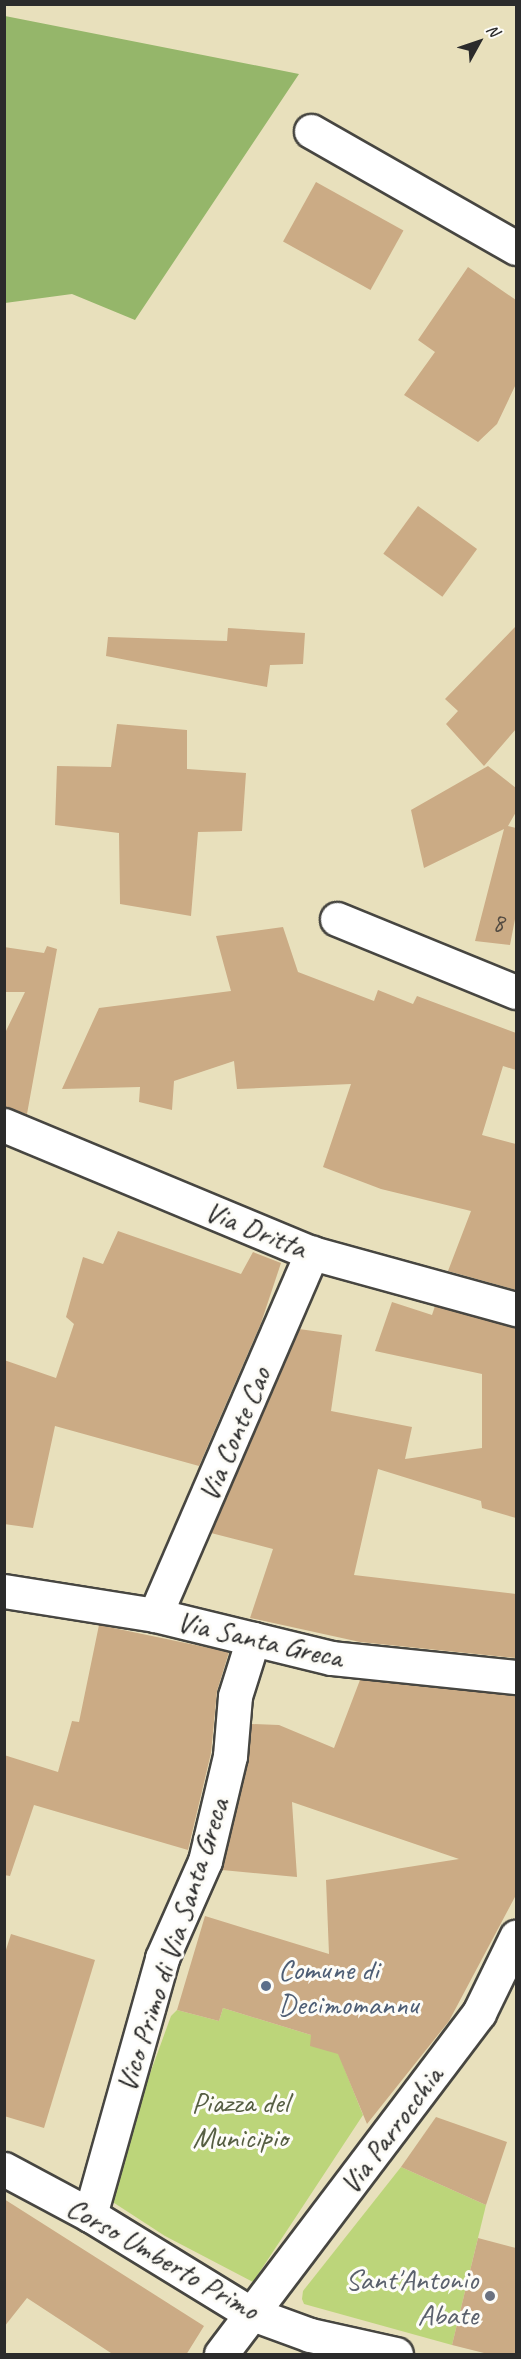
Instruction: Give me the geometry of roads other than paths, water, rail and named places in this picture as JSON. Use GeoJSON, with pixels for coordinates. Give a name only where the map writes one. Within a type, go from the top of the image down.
{"type":"FeatureCollection","features":[{"type":"Feature","properties":{"kind":"street"},"geometry":{"type":"LineString","coordinates":[[311,131],[516,248]]}},
{"type":"Feature","properties":{"kind":"street"},"geometry":{"type":"LineString","coordinates":[[337,919],[516,992]]}},
{"type":"Feature","properties":{"kind":"street","name":"Via Dritta"},"geometry":{"type":"LineString","coordinates":[[4,1125],[312,1253],[516,1309]]}},
{"type":"Feature","properties":{"kind":"street","name":"Via Conte Cao"},"geometry":{"type":"LineString","coordinates":[[155,1615],[312,1253]]}},
{"type":"Feature","properties":{"kind":"street","name":"Via Santa Greca"},"geometry":{"type":"LineString","coordinates":[[4,1591],[155,1615],[332,1658],[516,1677]]}},
{"type":"Feature","properties":{"kind":"street","name":"Vico Primo di Via Santa Greca"},"geometry":{"type":"LineString","coordinates":[[90,2215],[162,1958],[205,1861],[230,1756],[235,1696],[253,1639]]}},
{"type":"Feature","properties":{"kind":"street","name":"Via Parrocchia"},"geometry":{"type":"LineString","coordinates":[[221,2355],[250,2313],[479,2013],[516,1937]]}},
{"type":"Feature","properties":{"kind":"street","name":"Corso Umberto Primo"},"geometry":{"type":"LineString","coordinates":[[4,2169],[90,2215],[250,2313],[310,2335],[396,2355]]}},
{"type":"Feature","properties":{"kind":"place","name":"Comune di Decimomannu"},"geometry":{"type":"Point","coordinates":[266,1986]}},
{"type":"Feature","properties":{"kind":"place","name":"Sant'Antonio Abate"},"geometry":{"type":"Point","coordinates":[490,2296]}},
{"type":"Feature","properties":{"kind":"park label","name":"Piazza del Municipio"},"geometry":{"type":"Point","coordinates":[240,2119]}}]}
